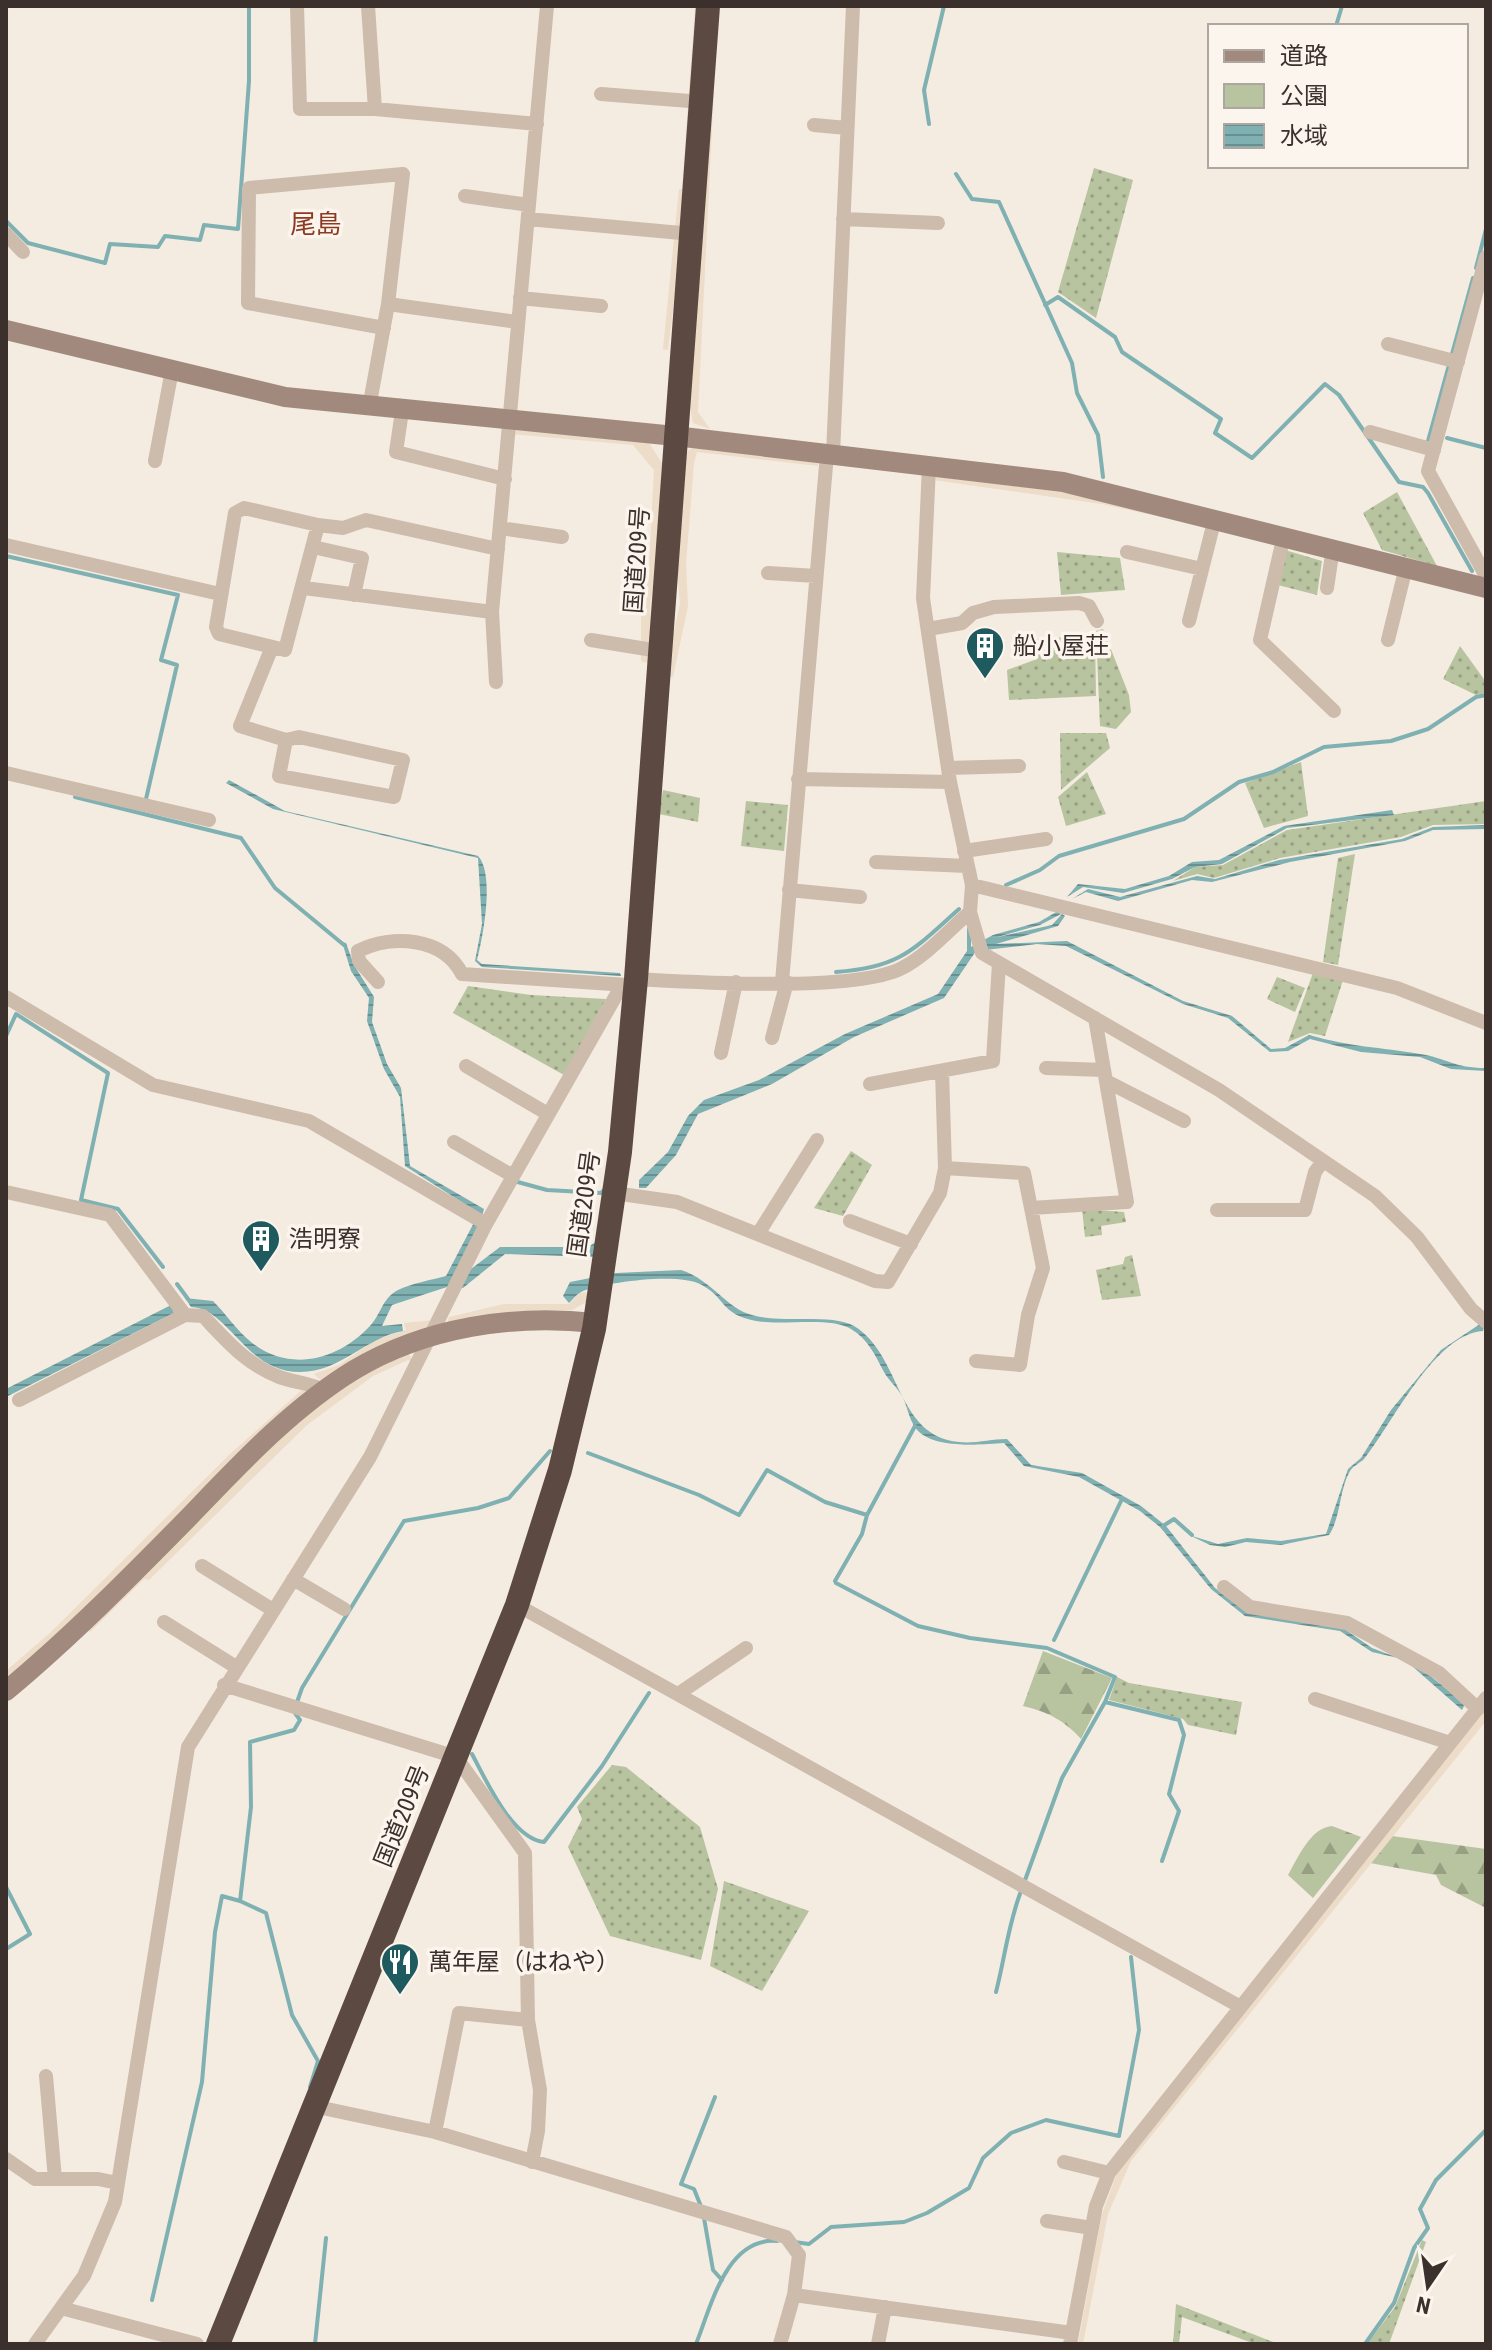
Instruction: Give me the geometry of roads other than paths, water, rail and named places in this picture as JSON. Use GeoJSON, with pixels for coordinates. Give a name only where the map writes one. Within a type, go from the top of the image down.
{"type":"FeatureCollection","features":[{"type":"Feature","properties":{"kind":"highway","name":"国道209号"},"geometry":{"type":"LineString","coordinates":[[218,2344],[517,1605],[560,1470],[595,1323],[614,1193],[708,6]]}},
{"type":"Feature","properties":{"kind":"street"},"geometry":{"type":"LineString","coordinates":[[297,6],[300,109],[375,109],[537,124]]}},
{"type":"Feature","properties":{"kind":"street"},"geometry":{"type":"LineString","coordinates":[[368,6],[375,109]]}},
{"type":"Feature","properties":{"kind":"street"},"geometry":{"type":"LineString","coordinates":[[496,682],[492,612],[547,6]]}},
{"type":"Feature","properties":{"kind":"street"},"geometry":{"type":"LineString","coordinates":[[772,1038],[784,982],[798,779],[830,454],[853,6]]}},
{"type":"Feature","properties":{"kind":"street"},"geometry":{"type":"LineString","coordinates":[[601,94],[702,102]]}},
{"type":"Feature","properties":{"kind":"street"},"geometry":{"type":"LineString","coordinates":[[814,125],[847,128]]}},
{"type":"Feature","properties":{"kind":"street"},"geometry":{"type":"LineString","coordinates":[[369,408],[384,328],[388,304],[403,174],[249,188],[248,303],[384,328]]}},
{"type":"Feature","properties":{"kind":"street"},"geometry":{"type":"LineString","coordinates":[[465,196],[528,212],[692,234]]}},
{"type":"Feature","properties":{"kind":"street"},"geometry":{"type":"LineString","coordinates":[[843,219],[938,223]]}},
{"type":"Feature","properties":{"kind":"street"},"geometry":{"type":"LineString","coordinates":[[6,234],[23,252]]}},
{"type":"Feature","properties":{"kind":"street"},"geometry":{"type":"LineString","coordinates":[[1486,257],[1428,471],[1486,576]]}},
{"type":"Feature","properties":{"kind":"street"},"geometry":{"type":"LineString","coordinates":[[520,298],[601,306]]}},
{"type":"Feature","properties":{"kind":"street"},"geometry":{"type":"LineString","coordinates":[[388,304],[517,322]]}},
{"type":"Feature","properties":{"kind":"street"},"geometry":{"type":"LineString","coordinates":[[6,330],[285,397],[369,408],[675,436],[1063,482],[1486,588]]}},
{"type":"Feature","properties":{"kind":"street"},"geometry":{"type":"LineString","coordinates":[[1388,344],[1458,362]]}},
{"type":"Feature","properties":{"kind":"street"},"geometry":{"type":"LineString","coordinates":[[155,461],[172,370]]}},
{"type":"Feature","properties":{"kind":"street"},"geometry":{"type":"LineString","coordinates":[[402,411],[396,452],[505,479]]}},
{"type":"Feature","properties":{"kind":"street"},"geometry":{"type":"LineString","coordinates":[[1370,432],[1434,450]]}},
{"type":"Feature","properties":{"kind":"street"},"geometry":{"type":"LineString","coordinates":[[929,466],[923,598],[949,775],[972,885],[970,912],[982,953],[1219,1090],[1375,1196],[1417,1237],[1471,1309],[1486,1322]]}},
{"type":"Feature","properties":{"kind":"street"},"geometry":{"type":"LineString","coordinates":[[318,525],[304,588],[292,617],[285,650],[219,634],[216,627],[220,594],[235,513],[244,508],[343,528],[366,520],[498,549]]}},
{"type":"Feature","properties":{"kind":"street"},"geometry":{"type":"LineString","coordinates":[[1189,621],[1215,518]]}},
{"type":"Feature","properties":{"kind":"street"},"geometry":{"type":"LineString","coordinates":[[500,528],[562,537]]}},
{"type":"Feature","properties":{"kind":"street"},"geometry":{"type":"LineString","coordinates":[[1284,535],[1260,640],[1334,711]]}},
{"type":"Feature","properties":{"kind":"street"},"geometry":{"type":"LineString","coordinates":[[6,545],[220,594]]}},
{"type":"Feature","properties":{"kind":"street"},"geometry":{"type":"LineString","coordinates":[[313,547],[362,558],[354,595]]}},
{"type":"Feature","properties":{"kind":"street"},"geometry":{"type":"LineString","coordinates":[[1327,588],[1333,548]]}},
{"type":"Feature","properties":{"kind":"street"},"geometry":{"type":"LineString","coordinates":[[1127,552],[1202,569]]}},
{"type":"Feature","properties":{"kind":"street"},"geometry":{"type":"LineString","coordinates":[[1388,640],[1406,567]]}},
{"type":"Feature","properties":{"kind":"street"},"geometry":{"type":"LineString","coordinates":[[768,573],[816,576]]}},
{"type":"Feature","properties":{"kind":"street"},"geometry":{"type":"LineString","coordinates":[[304,588],[492,612]]}},
{"type":"Feature","properties":{"kind":"street"},"geometry":{"type":"LineString","coordinates":[[928,629],[962,623],[973,613],[994,607],[1079,603],[1089,606],[1097,621]]}},
{"type":"Feature","properties":{"kind":"street"},"geometry":{"type":"LineString","coordinates":[[591,640],[659,651]]}},
{"type":"Feature","properties":{"kind":"street"},"geometry":{"type":"LineString","coordinates":[[272,647],[240,726],[286,740],[299,737],[403,760],[394,797],[279,776],[286,740]]}},
{"type":"Feature","properties":{"kind":"street"},"geometry":{"type":"LineString","coordinates":[[798,779],[949,775],[1019,766]]}},
{"type":"Feature","properties":{"kind":"street"},"geometry":{"type":"LineString","coordinates":[[6,773],[209,820]]}},
{"type":"Feature","properties":{"kind":"street"},"geometry":{"type":"LineString","coordinates":[[876,862],[966,859],[1046,839]]}},
{"type":"Feature","properties":{"kind":"street"},"geometry":{"type":"LineString","coordinates":[[972,885],[1397,988],[1486,1023]]}},
{"type":"Feature","properties":{"kind":"street"},"geometry":{"type":"LineString","coordinates":[[789,890],[860,897]]}},
{"type":"Feature","properties":{"kind":"street"},"geometry":{"type":"LineString","coordinates":[[378,982],[359,961],[358,951],[373,944],[396,940],[445,952],[462,974],[631,983],[871,979],[904,967],[970,912]]}},
{"type":"Feature","properties":{"kind":"street"},"geometry":{"type":"LineString","coordinates":[[870,1084],[993,1061],[999,963]]}},
{"type":"Feature","properties":{"kind":"street"},"geometry":{"type":"LineString","coordinates":[[721,1053],[736,982]]}},
{"type":"Feature","properties":{"kind":"street"},"geometry":{"type":"LineString","coordinates":[[35,2344],[84,2276],[101,2240],[118,2183],[188,1747],[224,1685],[370,1457],[434,1335],[486,1224],[548,1114],[631,983]]}},
{"type":"Feature","properties":{"kind":"street"},"geometry":{"type":"LineString","coordinates":[[6,997],[153,1085],[309,1121],[486,1224]]}},
{"type":"Feature","properties":{"kind":"street"},"geometry":{"type":"LineString","coordinates":[[1031,1208],[1127,1202],[1095,1018]]}},
{"type":"Feature","properties":{"kind":"street"},"geometry":{"type":"LineString","coordinates":[[466,1066],[548,1114]]}},
{"type":"Feature","properties":{"kind":"street"},"geometry":{"type":"LineString","coordinates":[[1046,1068],[1105,1075],[1184,1121]]}},
{"type":"Feature","properties":{"kind":"street"},"geometry":{"type":"LineString","coordinates":[[614,1193],[677,1202],[875,1281],[888,1282],[940,1193],[945,1168],[942,1071]]}},
{"type":"Feature","properties":{"kind":"street"},"geometry":{"type":"LineString","coordinates":[[758,1234],[817,1140]]}},
{"type":"Feature","properties":{"kind":"street"},"geometry":{"type":"LineString","coordinates":[[454,1142],[513,1176]]}},
{"type":"Feature","properties":{"kind":"street"},"geometry":{"type":"LineString","coordinates":[[1217,1210],[1305,1210],[1315,1172],[1323,1161]]}},
{"type":"Feature","properties":{"kind":"street"},"geometry":{"type":"LineString","coordinates":[[945,1168],[1024,1173],[1043,1268],[1035,1287],[1020,1365],[976,1361]]}},
{"type":"Feature","properties":{"kind":"street"},"geometry":{"type":"LineString","coordinates":[[6,1192],[110,1215],[185,1315]]}},
{"type":"Feature","properties":{"kind":"street"},"geometry":{"type":"LineString","coordinates":[[850,1221],[911,1244]]}},
{"type":"Feature","properties":{"kind":"street"},"geometry":{"type":"LineString","coordinates":[[19,1400],[185,1315],[203,1316],[250,1364],[281,1378],[307,1381],[325,1391]]}},
{"type":"Feature","properties":{"kind":"street"},"geometry":{"type":"LineString","coordinates":[[6,1691],[83,1621],[262,1442],[355,1369],[434,1335],[490,1323],[553,1319],[595,1323]]}},
{"type":"Feature","properties":{"kind":"street"},"geometry":{"type":"LineString","coordinates":[[202,1566],[273,1610]]}},
{"type":"Feature","properties":{"kind":"street"},"geometry":{"type":"LineString","coordinates":[[293,1579],[344,1609]]}},
{"type":"Feature","properties":{"kind":"street"},"geometry":{"type":"LineString","coordinates":[[794,2295],[1071,2338],[1092,2228],[1109,2173],[1482,1704],[1439,1673],[1347,1623],[1250,1607],[1224,1587]]}},
{"type":"Feature","properties":{"kind":"street"},"geometry":{"type":"LineString","coordinates":[[517,1605],[1239,2006]]}},
{"type":"Feature","properties":{"kind":"street"},"geometry":{"type":"LineString","coordinates":[[164,1622],[236,1667]]}},
{"type":"Feature","properties":{"kind":"street"},"geometry":{"type":"LineString","coordinates":[[678,1694],[746,1648]]}},
{"type":"Feature","properties":{"kind":"street"},"geometry":{"type":"LineString","coordinates":[[224,1685],[456,1757],[525,1853],[528,2020],[540,2090],[538,2131],[532,2162]]}},
{"type":"Feature","properties":{"kind":"street"},"geometry":{"type":"LineString","coordinates":[[1315,1699],[1450,1743]]}},
{"type":"Feature","properties":{"kind":"street"},"geometry":{"type":"LineString","coordinates":[[435,2132],[459,2013],[528,2020]]}},
{"type":"Feature","properties":{"kind":"street"},"geometry":{"type":"LineString","coordinates":[[46,2076],[55,2179]]}},
{"type":"Feature","properties":{"kind":"street"},"geometry":{"type":"LineString","coordinates":[[313,2106],[435,2132],[786,2237],[799,2255],[794,2295],[780,2344]]}},
{"type":"Feature","properties":{"kind":"street"},"geometry":{"type":"LineString","coordinates":[[6,2159],[35,2179],[98,2179],[118,2183]]}},
{"type":"Feature","properties":{"kind":"street"},"geometry":{"type":"LineString","coordinates":[[1064,2162],[1109,2173]]}},
{"type":"Feature","properties":{"kind":"street"},"geometry":{"type":"LineString","coordinates":[[1047,2221],[1092,2228]]}},
{"type":"Feature","properties":{"kind":"street"},"geometry":{"type":"LineString","coordinates":[[878,2344],[885,2307]]}},
{"type":"Feature","properties":{"kind":"street"},"geometry":{"type":"LineString","coordinates":[[61,2308],[197,2344]]}},
{"type":"Feature","properties":{"kind":"water"},"geometry":{"type":"Polygon","coordinates":[[[229,780],[285,811],[478,856],[483,865],[487,891],[477,960],[482,964],[620,973],[621,976],[482,967],[475,961],[482,924],[478,858],[273,809],[226,783],[229,780]]]}},
{"type":"Feature","properties":{"kind":"water"},"geometry":{"type":"Polygon","coordinates":[[[1392,810],[1394,815],[1287,828],[1222,864],[1195,867],[1172,879],[1123,893],[1083,887],[1067,897],[1078,884],[1125,889],[1169,876],[1192,862],[1219,860],[1284,826],[1392,810]]]}},
{"type":"Feature","properties":{"kind":"water"},"geometry":{"type":"Polygon","coordinates":[[[1486,825],[1486,829],[1433,830],[1405,841],[1290,862],[1212,882],[1192,880],[1118,901],[1086,892],[1072,899],[1088,889],[1120,897],[1197,876],[1215,879],[1279,860],[1402,839],[1433,827],[1486,825]]]}},
{"type":"Feature","properties":{"kind":"water"},"geometry":{"type":"Polygon","coordinates":[[[1058,911],[1061,914],[1040,925],[994,938],[1052,925],[1062,914],[1065,916],[1058,926],[996,944],[1067,941],[1183,1001],[1232,1016],[1271,1049],[1285,1048],[1309,1035],[1429,1056],[1486,1068],[1486,1071],[1451,1069],[1420,1057],[1361,1052],[1310,1039],[1288,1051],[1270,1052],[1228,1018],[1183,1004],[1066,946],[1037,944],[976,951],[944,998],[854,1037],[772,1084],[698,1114],[676,1155],[646,1188],[639,1188],[639,1180],[668,1152],[688,1116],[704,1100],[759,1080],[845,1034],[938,994],[969,948],[993,935],[1039,922],[1058,911]]]}},
{"type":"Feature","properties":{"kind":"water"},"geometry":{"type":"Polygon","coordinates":[[[342,942],[346,943],[354,965],[374,997],[372,1022],[387,1064],[401,1088],[410,1166],[484,1209],[467,1272],[500,1247],[588,1247],[599,1240],[594,1257],[505,1254],[463,1288],[450,1286],[392,1305],[382,1326],[402,1324],[403,1331],[377,1340],[341,1361],[300,1372],[265,1362],[216,1318],[204,1310],[191,1307],[185,1298],[213,1301],[246,1338],[266,1352],[297,1360],[327,1355],[356,1339],[398,1290],[446,1276],[479,1213],[405,1166],[400,1097],[384,1069],[367,1021],[369,998],[351,971],[342,942]]]}},
{"type":"Feature","properties":{"kind":"water"},"geometry":{"type":"Polygon","coordinates":[[[681,1270],[702,1280],[735,1307],[752,1315],[833,1320],[854,1326],[870,1339],[882,1356],[910,1410],[922,1425],[938,1436],[959,1442],[1007,1439],[1031,1465],[1082,1473],[1141,1506],[1166,1526],[1215,1588],[1246,1612],[1343,1628],[1372,1648],[1417,1665],[1465,1704],[1462,1710],[1412,1666],[1398,1658],[1372,1652],[1340,1631],[1245,1616],[1211,1589],[1160,1527],[1140,1511],[1079,1477],[1024,1466],[1004,1443],[955,1444],[920,1433],[911,1421],[902,1396],[870,1348],[851,1329],[831,1323],[767,1322],[744,1318],[702,1285],[677,1279],[643,1280],[594,1288],[581,1292],[569,1303],[563,1296],[570,1282],[616,1273],[681,1270]]]}},
{"type":"Feature","properties":{"kind":"water"},"geometry":{"type":"Polygon","coordinates":[[[171,1305],[174,1313],[6,1397],[6,1389],[171,1305]]]}},
{"type":"Feature","properties":{"kind":"water"},"geometry":{"type":"Polygon","coordinates":[[[1486,1320],[1483,1331],[1465,1336],[1431,1364],[1364,1459],[1351,1469],[1329,1535],[1281,1545],[1246,1542],[1225,1547],[1210,1545],[1189,1535],[1218,1544],[1247,1538],[1281,1541],[1326,1534],[1348,1469],[1361,1458],[1391,1410],[1441,1350],[1486,1320]]]}},
{"type":"Feature","properties":{"kind":"waterway"},"geometry":{"type":"LineString","coordinates":[[6,221],[28,243],[105,263],[110,244],[158,247],[165,236],[200,240],[204,225],[238,229],[249,81],[249,6]]}},
{"type":"Feature","properties":{"kind":"waterway"},"geometry":{"type":"LineString","coordinates":[[929,124],[924,90],[944,6]]}},
{"type":"Feature","properties":{"kind":"waterway"},"geometry":{"type":"LineString","coordinates":[[1337,24],[1342,6]]}},
{"type":"Feature","properties":{"kind":"waterway"},"geometry":{"type":"LineString","coordinates":[[956,174],[972,199],[999,202],[1072,363],[1077,393],[1098,435],[1103,477]]}},
{"type":"Feature","properties":{"kind":"waterway"},"geometry":{"type":"LineString","coordinates":[[1476,268],[1486,229]]}},
{"type":"Feature","properties":{"kind":"waterway"},"geometry":{"type":"LineString","coordinates":[[1428,441],[1473,278]]}},
{"type":"Feature","properties":{"kind":"waterway"},"geometry":{"type":"LineString","coordinates":[[1045,305],[1058,297],[1115,337],[1122,352],[1221,419],[1215,433],[1252,458],[1325,384],[1339,395],[1399,482],[1423,487],[1428,493],[1472,571]]}},
{"type":"Feature","properties":{"kind":"waterway"},"geometry":{"type":"LineString","coordinates":[[1447,438],[1486,448]]}},
{"type":"Feature","properties":{"kind":"waterway"},"geometry":{"type":"LineString","coordinates":[[6,556],[178,595],[161,660],[177,665],[146,799]]}},
{"type":"Feature","properties":{"kind":"waterway"},"geometry":{"type":"LineString","coordinates":[[1006,885],[1040,870],[1059,856],[1184,819],[1239,782],[1273,772],[1324,747],[1391,741],[1428,729],[1476,697],[1486,695]]}},
{"type":"Feature","properties":{"kind":"waterway"},"geometry":{"type":"LineString","coordinates":[[75,797],[241,838],[275,888],[344,945]]}},
{"type":"Feature","properties":{"kind":"waterway"},"geometry":{"type":"LineString","coordinates":[[836,972],[876,966],[905,954],[959,909]]}},
{"type":"Feature","properties":{"kind":"waterway"},"geometry":{"type":"LineString","coordinates":[[969,929],[969,951]]}},
{"type":"Feature","properties":{"kind":"waterway"},"geometry":{"type":"LineString","coordinates":[[6,1036],[16,1014],[108,1073],[81,1200],[118,1209],[163,1267]]}},
{"type":"Feature","properties":{"kind":"waterway"},"geometry":{"type":"LineString","coordinates":[[514,1181],[547,1190],[601,1193],[605,1189]]}},
{"type":"Feature","properties":{"kind":"waterway"},"geometry":{"type":"LineString","coordinates":[[177,1284],[188,1299]]}},
{"type":"Feature","properties":{"kind":"waterway"},"geometry":{"type":"LineString","coordinates":[[867,1515],[915,1426]]}},
{"type":"Feature","properties":{"kind":"waterway"},"geometry":{"type":"LineString","coordinates":[[296,1705],[302,1688],[404,1521],[478,1508],[509,1498],[550,1451]]}},
{"type":"Feature","properties":{"kind":"waterway"},"geometry":{"type":"LineString","coordinates":[[588,1453],[699,1495],[739,1515],[767,1470],[825,1502],[867,1515],[862,1534],[835,1581]]}},
{"type":"Feature","properties":{"kind":"waterway"},"geometry":{"type":"LineString","coordinates":[[1054,1640],[1122,1499]]}},
{"type":"Feature","properties":{"kind":"waterway"},"geometry":{"type":"LineString","coordinates":[[1163,1526],[1174,1519],[1192,1535]]}},
{"type":"Feature","properties":{"kind":"waterway"},"geometry":{"type":"LineString","coordinates":[[836,1583],[918,1626],[970,1638],[1047,1648],[1115,1677],[1105,1702],[1179,1720],[1184,1735],[1169,1794],[1179,1811],[1162,1861]]}},
{"type":"Feature","properties":{"kind":"waterway"},"geometry":{"type":"LineString","coordinates":[[472,1754],[511,1820],[521,1831],[544,1842],[602,1766],[649,1693]]}},
{"type":"Feature","properties":{"kind":"waterway"},"geometry":{"type":"LineString","coordinates":[[1024,1883],[1062,1778],[1105,1702]]}},
{"type":"Feature","properties":{"kind":"waterway"},"geometry":{"type":"LineString","coordinates":[[152,2300],[202,2082],[215,1932],[222,1896],[240,1901],[251,1807],[250,1742],[294,1730],[300,1720],[295,1713]]}},
{"type":"Feature","properties":{"kind":"waterway"},"geometry":{"type":"LineString","coordinates":[[6,1887],[30,1934],[6,1949]]}},
{"type":"Feature","properties":{"kind":"waterway"},"geometry":{"type":"LineString","coordinates":[[996,1992],[1021,1891]]}},
{"type":"Feature","properties":{"kind":"waterway"},"geometry":{"type":"LineString","coordinates":[[240,1901],[266,1913],[292,2015],[318,2061],[310,2087]]}},
{"type":"Feature","properties":{"kind":"waterway"},"geometry":{"type":"LineString","coordinates":[[794,2242],[809,2244],[831,2227],[904,2222],[927,2213],[969,2188],[983,2158],[1011,2133],[1046,2120],[1119,2136],[1139,2030],[1131,1957]]}},
{"type":"Feature","properties":{"kind":"waterway"},"geometry":{"type":"LineString","coordinates":[[702,2209],[694,2189],[681,2184],[715,2097]]}},
{"type":"Feature","properties":{"kind":"waterway"},"geometry":{"type":"LineString","coordinates":[[1365,2344],[1394,2303],[1414,2248],[1428,2228],[1420,2209],[1436,2180],[1486,2130]]}},
{"type":"Feature","properties":{"kind":"waterway"},"geometry":{"type":"LineString","coordinates":[[704,2218],[713,2270],[722,2280]]}},
{"type":"Feature","properties":{"kind":"waterway"},"geometry":{"type":"LineString","coordinates":[[315,2344],[326,2238]]}},
{"type":"Feature","properties":{"kind":"waterway"},"geometry":{"type":"LineString","coordinates":[[696,2344],[715,2294],[733,2262],[745,2250],[759,2243],[777,2241]]}},
{"type":"Feature","properties":{"kind":"place","name":"船小屋荘"},"geometry":{"type":"Point","coordinates":[985,680]}},
{"type":"Feature","properties":{"kind":"place","name":"浩明寮"},"geometry":{"type":"Point","coordinates":[261,1273]}},
{"type":"Feature","properties":{"kind":"place","name":"萬年屋（はねや）"},"geometry":{"type":"Point","coordinates":[400,1996]}},
{"type":"Feature","properties":{"kind":"district","name":"尾島"},"geometry":{"type":"Point","coordinates":[316,224]}}]}
